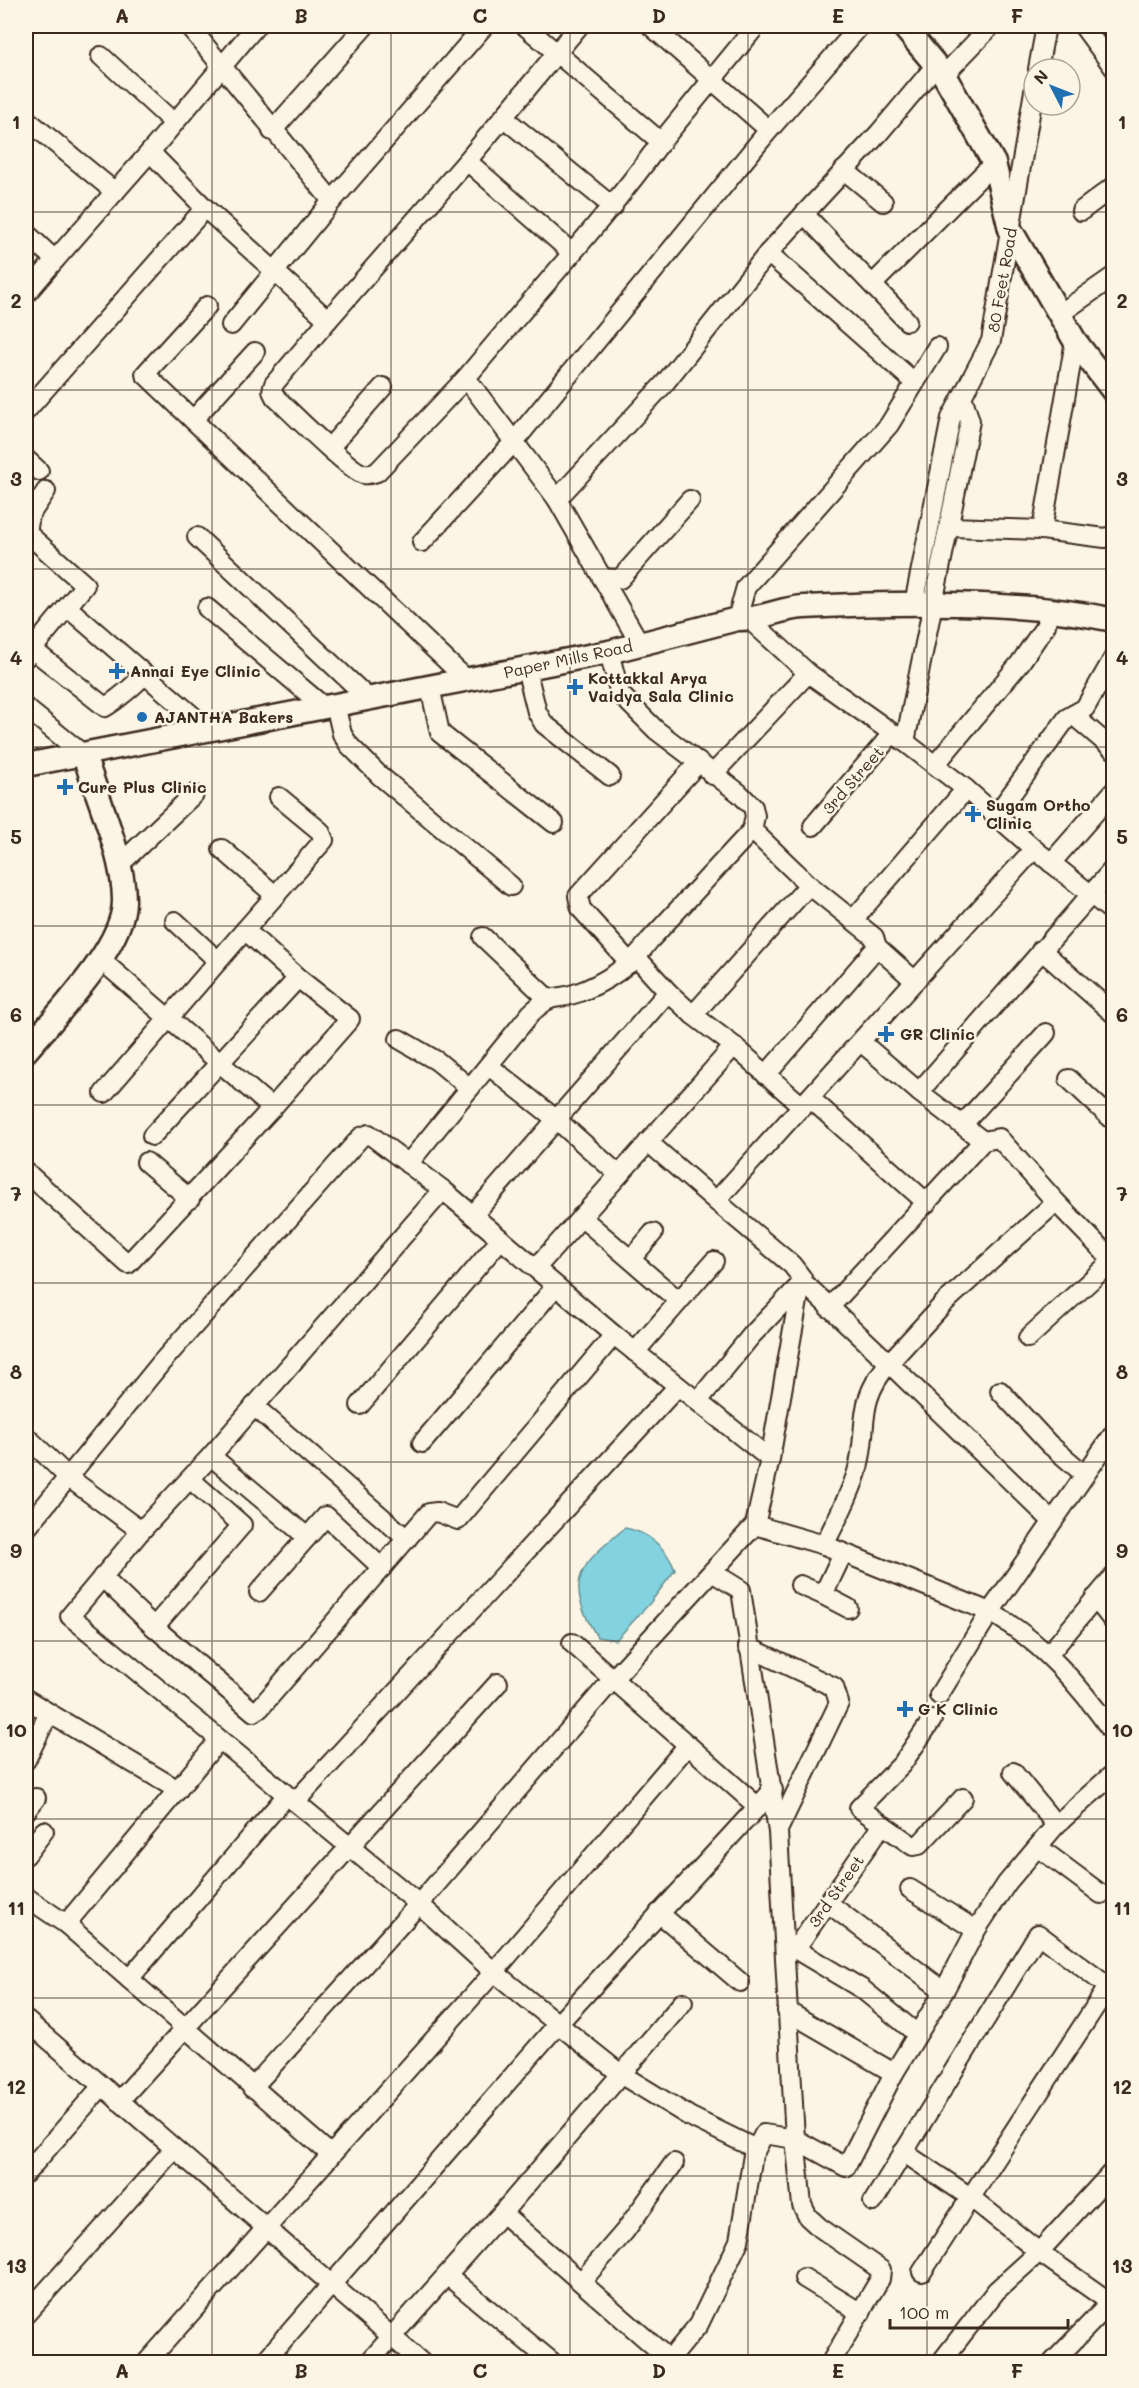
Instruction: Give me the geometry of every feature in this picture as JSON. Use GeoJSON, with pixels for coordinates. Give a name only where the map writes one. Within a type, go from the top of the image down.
{"type":"FeatureCollection","features":[{"type":"Feature","properties":{"kind":"main road"},"geometry":{"type":"LineString","coordinates":[[907,27],[940,70],[994,163],[1010,229],[1061,313],[1075,341],[1112,385]]}},
{"type":"Feature","properties":{"kind":"main road","name":"Paper Mills Road"},"geometry":{"type":"LineString","coordinates":[[26,765],[609,652],[800,607],[924,603],[1082,613],[1113,620]]}},
{"type":"Feature","properties":{"kind":"main road"},"geometry":{"type":"LineString","coordinates":[[26,1051],[101,960],[119,925],[124,902],[119,865],[84,755]]}},
{"type":"Feature","properties":{"kind":"street"},"geometry":{"type":"LineString","coordinates":[[189,26],[332,201]]}},
{"type":"Feature","properties":{"kind":"street"},"geometry":{"type":"LineString","coordinates":[[26,294],[256,26]]}},
{"type":"Feature","properties":{"kind":"street"},"geometry":{"type":"LineString","coordinates":[[273,131],[365,26]]}},
{"type":"Feature","properties":{"kind":"street"},"geometry":{"type":"LineString","coordinates":[[231,326],[332,201],[484,26]]}},
{"type":"Feature","properties":{"kind":"street"},"geometry":{"type":"LineString","coordinates":[[525,26],[661,142]]}},
{"type":"Feature","properties":{"kind":"street"},"geometry":{"type":"LineString","coordinates":[[579,26],[504,118],[274,384],[272,391],[358,472],[366,475],[377,472],[466,378],[571,252],[613,207],[661,142],[756,26]]}},
{"type":"Feature","properties":{"kind":"street"},"geometry":{"type":"LineString","coordinates":[[651,26],[769,130]]}},
{"type":"Feature","properties":{"kind":"street"},"geometry":{"type":"LineString","coordinates":[[422,542],[513,443],[769,130],[860,26]]}},
{"type":"Feature","properties":{"kind":"street"},"geometry":{"type":"LineString","coordinates":[[557,499],[664,384],[768,253],[844,170],[940,70],[991,26]]}},
{"type":"Feature","properties":{"kind":"street"},"geometry":{"type":"LineString","coordinates":[[1040,57],[1046,26]]}},
{"type":"Feature","properties":{"kind":"street"},"geometry":{"type":"LineString","coordinates":[[1083,26],[1113,68]]}},
{"type":"Feature","properties":{"kind":"street"},"geometry":{"type":"LineString","coordinates":[[101,56],[174,123]]}},
{"type":"Feature","properties":{"kind":"street","name":"80 Feet Road"},"geometry":{"type":"LineString","coordinates":[[924,603],[951,418],[963,399],[991,341],[1030,117]]}},
{"type":"Feature","properties":{"kind":"street"},"geometry":{"type":"LineString","coordinates":[[504,118],[613,207]]}},
{"type":"Feature","properties":{"kind":"street"},"geometry":{"type":"LineString","coordinates":[[26,119],[115,192]]}},
{"type":"Feature","properties":{"kind":"street"},"geometry":{"type":"LineString","coordinates":[[150,152],[205,208],[328,320]]}},
{"type":"Feature","properties":{"kind":"street"},"geometry":{"type":"LineString","coordinates":[[467,161],[571,252]]}},
{"type":"Feature","properties":{"kind":"street"},"geometry":{"type":"LineString","coordinates":[[873,284],[994,163]]}},
{"type":"Feature","properties":{"kind":"street"},"geometry":{"type":"LineString","coordinates":[[844,170],[883,202]]}},
{"type":"Feature","properties":{"kind":"street"},"geometry":{"type":"LineString","coordinates":[[1081,211],[1113,186]]}},
{"type":"Feature","properties":{"kind":"street"},"geometry":{"type":"LineString","coordinates":[[26,411],[205,208]]}},
{"type":"Feature","properties":{"kind":"street"},"geometry":{"type":"LineString","coordinates":[[804,214],[908,321]]}},
{"type":"Feature","properties":{"kind":"street"},"geometry":{"type":"LineString","coordinates":[[26,233],[55,260]]}},
{"type":"Feature","properties":{"kind":"street"},"geometry":{"type":"LineString","coordinates":[[768,253],[914,382]]}},
{"type":"Feature","properties":{"kind":"street"},"geometry":{"type":"LineString","coordinates":[[1061,313],[1113,276]]}},
{"type":"Feature","properties":{"kind":"street"},"geometry":{"type":"LineString","coordinates":[[207,306],[145,375],[467,680]]}},
{"type":"Feature","properties":{"kind":"street"},"geometry":{"type":"LineString","coordinates":[[1042,530],[1075,341]]}},
{"type":"Feature","properties":{"kind":"street"},"geometry":{"type":"LineString","coordinates":[[937,347],[890,425],[746,586],[743,620],[808,673],[966,789],[1034,849],[1113,912]]}},
{"type":"Feature","properties":{"kind":"street"},"geometry":{"type":"LineString","coordinates":[[193,420],[255,352]]}},
{"type":"Feature","properties":{"kind":"street"},"geometry":{"type":"LineString","coordinates":[[466,378],[557,499],[640,644]]}},
{"type":"Feature","properties":{"kind":"street"},"geometry":{"type":"LineString","coordinates":[[330,447],[383,387]]}},
{"type":"Feature","properties":{"kind":"street"},"geometry":{"type":"LineString","coordinates":[[899,738],[924,603],[951,527],[970,422],[963,399]]}},
{"type":"Feature","properties":{"kind":"street"},"geometry":{"type":"LineString","coordinates":[[46,491],[30,515],[26,534],[85,585],[29,653],[105,707],[124,691],[135,686],[145,674]]}},
{"type":"Feature","properties":{"kind":"street"},"geometry":{"type":"LineString","coordinates":[[602,578],[620,579],[690,500]]}},
{"type":"Feature","properties":{"kind":"street"},"geometry":{"type":"LineString","coordinates":[[951,527],[1042,530],[1105,538],[1113,535]]}},
{"type":"Feature","properties":{"kind":"street"},"geometry":{"type":"LineString","coordinates":[[197,537],[369,699]]}},
{"type":"Feature","properties":{"kind":"street"},"geometry":{"type":"LineString","coordinates":[[67,607],[209,730]]}},
{"type":"Feature","properties":{"kind":"street"},"geometry":{"type":"LineString","coordinates":[[207,608],[329,705],[349,745],[379,775],[511,886]]}},
{"type":"Feature","properties":{"kind":"street"},"geometry":{"type":"LineString","coordinates":[[935,765],[1020,663],[1046,625],[1047,611]]}},
{"type":"Feature","properties":{"kind":"street"},"geometry":{"type":"LineString","coordinates":[[408,1164],[512,1035],[547,998],[576,994],[633,961],[752,830],[755,816],[753,807],[739,793],[656,730],[620,694],[609,652]]}},
{"type":"Feature","properties":{"kind":"street"},"geometry":{"type":"LineString","coordinates":[[996,815],[1067,718],[1085,708],[1113,657]]}},
{"type":"Feature","properties":{"kind":"street"},"geometry":{"type":"LineString","coordinates":[[526,668],[537,712],[544,724],[610,776]]}},
{"type":"Feature","properties":{"kind":"street"},"geometry":{"type":"LineString","coordinates":[[808,673],[705,769],[578,896],[581,909],[633,961],[693,1015],[734,1046],[766,1075],[806,1102],[927,1203]]}},
{"type":"Feature","properties":{"kind":"street"},"geometry":{"type":"LineString","coordinates":[[430,687],[440,733],[554,823]]}},
{"type":"Feature","properties":{"kind":"street"},"geometry":{"type":"LineString","coordinates":[[26,708],[84,755]]}},
{"type":"Feature","properties":{"kind":"street"},"geometry":{"type":"LineString","coordinates":[[1073,715],[1113,750]]}},
{"type":"Feature","properties":{"kind":"street","name":"3rd Street"},"geometry":{"type":"LineString","coordinates":[[813,826],[899,738]]}},
{"type":"Feature","properties":{"kind":"street"},"geometry":{"type":"LineString","coordinates":[[853,920],[966,789]]}},
{"type":"Feature","properties":{"kind":"street"},"geometry":{"type":"LineString","coordinates":[[1051,863],[1113,791]]}},
{"type":"Feature","properties":{"kind":"street"},"geometry":{"type":"LineString","coordinates":[[119,865],[194,794]]}},
{"type":"Feature","properties":{"kind":"street"},"geometry":{"type":"LineString","coordinates":[[104,1093],[324,840],[320,831],[279,797]]}},
{"type":"Feature","properties":{"kind":"street"},"geometry":{"type":"LineString","coordinates":[[752,830],[809,885],[874,937],[877,947],[915,981]]}},
{"type":"Feature","properties":{"kind":"street"},"geometry":{"type":"LineString","coordinates":[[222,849],[276,896]]}},
{"type":"Feature","properties":{"kind":"street"},"geometry":{"type":"LineString","coordinates":[[716,1201],[1034,849]]}},
{"type":"Feature","properties":{"kind":"street"},"geometry":{"type":"LineString","coordinates":[[919,1092],[1113,868]]}},
{"type":"Feature","properties":{"kind":"street"},"geometry":{"type":"LineString","coordinates":[[693,1015],[809,885]]}},
{"type":"Feature","properties":{"kind":"street"},"geometry":{"type":"LineString","coordinates":[[175,921],[218,961]]}},
{"type":"Feature","properties":{"kind":"street"},"geometry":{"type":"LineString","coordinates":[[26,1172],[128,1264],[190,1199],[350,1018],[298,978],[245,930]]}},
{"type":"Feature","properties":{"kind":"street"},"geometry":{"type":"LineString","coordinates":[[483,937],[547,998]]}},
{"type":"Feature","properties":{"kind":"street"},"geometry":{"type":"LineString","coordinates":[[766,1075],[877,947]]}},
{"type":"Feature","properties":{"kind":"street"},"geometry":{"type":"LineString","coordinates":[[1041,950],[1113,1014]]}},
{"type":"Feature","properties":{"kind":"street"},"geometry":{"type":"LineString","coordinates":[[101,960],[272,1108]]}},
{"type":"Feature","properties":{"kind":"street"},"geometry":{"type":"LineString","coordinates":[[152,1136],[298,978]]}},
{"type":"Feature","properties":{"kind":"street"},"geometry":{"type":"LineString","coordinates":[[473,1215],[668,992]]}},
{"type":"Feature","properties":{"kind":"street"},"geometry":{"type":"LineString","coordinates":[[963,1124],[1046,1033]]}},
{"type":"Feature","properties":{"kind":"street"},"geometry":{"type":"LineString","coordinates":[[399,1040],[437,1061],[470,1088]]}},
{"type":"Feature","properties":{"kind":"street"},"geometry":{"type":"LineString","coordinates":[[861,1042],[919,1092],[983,1141]]}},
{"type":"Feature","properties":{"kind":"street"},"geometry":{"type":"LineString","coordinates":[[536,1268],[734,1046]]}},
{"type":"Feature","properties":{"kind":"street"},"geometry":{"type":"LineString","coordinates":[[489,1066],[557,1120],[619,1175]]}},
{"type":"Feature","properties":{"kind":"street"},"geometry":{"type":"LineString","coordinates":[[1069,1079],[1113,1121]]}},
{"type":"Feature","properties":{"kind":"street"},"geometry":{"type":"LineString","coordinates":[[26,1529],[161,1363],[361,1137],[369,1134],[377,1137],[443,1190],[614,1335],[770,1459]]}},
{"type":"Feature","properties":{"kind":"street"},"geometry":{"type":"LineString","coordinates":[[829,1308],[983,1141],[999,1138],[1113,1262],[1028,1338]]}},
{"type":"Feature","properties":{"kind":"street"},"geometry":{"type":"LineString","coordinates":[[648,1142],[796,1268],[803,1282],[829,1308],[1051,1520]]}},
{"type":"Feature","properties":{"kind":"street"},"geometry":{"type":"LineString","coordinates":[[146,1162],[190,1199]]}},
{"type":"Feature","properties":{"kind":"street"},"geometry":{"type":"LineString","coordinates":[[443,1190],[211,1456],[141,1531],[70,1616],[419,1904],[494,1972],[622,2075],[689,2116],[756,2149]]}},
{"type":"Feature","properties":{"kind":"street"},"geometry":{"type":"LineString","coordinates":[[824,1545],[851,1491],[858,1470],[870,1388],[889,1363],[943,1304],[1056,1202]]}},
{"type":"Feature","properties":{"kind":"street"},"geometry":{"type":"LineString","coordinates":[[581,1217],[679,1301]]}},
{"type":"Feature","properties":{"kind":"street"},"geometry":{"type":"LineString","coordinates":[[631,1259],[653,1233]]}},
{"type":"Feature","properties":{"kind":"street"},"geometry":{"type":"LineString","coordinates":[[360,1405],[501,1239]]}},
{"type":"Feature","properties":{"kind":"street"},"geometry":{"type":"LineString","coordinates":[[635,1352],[714,1261]]}},
{"type":"Feature","properties":{"kind":"street"},"geometry":{"type":"LineString","coordinates":[[698,1401],[752,1336],[803,1282]]}},
{"type":"Feature","properties":{"kind":"street"},"geometry":{"type":"LineString","coordinates":[[252,2088],[419,1904],[614,1678],[755,1525],[770,1459],[803,1282]]}},
{"type":"Feature","properties":{"kind":"street"},"geometry":{"type":"LineString","coordinates":[[422,1443],[556,1286]]}},
{"type":"Feature","properties":{"kind":"street"},"geometry":{"type":"LineString","coordinates":[[102,1577],[154,1627],[254,1712],[260,1708],[429,1513],[437,1512],[458,1520],[614,1335]]}},
{"type":"Feature","properties":{"kind":"street"},"geometry":{"type":"LineString","coordinates":[[129,1979],[291,1799],[678,1386]]}},
{"type":"Feature","properties":{"kind":"street"},"geometry":{"type":"LineString","coordinates":[[1000,1391],[1049,1444],[1084,1474]]}},
{"type":"Feature","properties":{"kind":"street"},"geometry":{"type":"LineString","coordinates":[[254,1406],[407,1539]]}},
{"type":"Feature","properties":{"kind":"street"},"geometry":{"type":"LineString","coordinates":[[939,1695],[1051,1520],[1113,1433]]}},
{"type":"Feature","properties":{"kind":"street"},"geometry":{"type":"LineString","coordinates":[[26,1436],[69,1477],[141,1531]]}},
{"type":"Feature","properties":{"kind":"street"},"geometry":{"type":"LineString","coordinates":[[211,1456],[308,1537]]}},
{"type":"Feature","properties":{"kind":"street"},"geometry":{"type":"LineString","coordinates":[[154,1627],[242,1525],[190,1479]]}},
{"type":"Feature","properties":{"kind":"street"},"geometry":{"type":"LineString","coordinates":[[259,1592],[326,1516],[382,1568]]}},
{"type":"Feature","properties":{"kind":"street"},"geometry":{"type":"LineString","coordinates":[[755,1525],[824,1545],[990,1612],[1013,1625],[1049,1654],[1096,1709],[1113,1734]]}},
{"type":"Feature","properties":{"kind":"street"},"geometry":{"type":"LineString","coordinates":[[823,1595],[843,1553]]}},
{"type":"Feature","properties":{"kind":"street"},"geometry":{"type":"LineString","coordinates":[[712,1572],[741,1590],[748,1647],[773,1790],[790,1945],[787,2011],[800,2190],[808,2217],[881,2270],[880,2279],[831,2362]]}},
{"type":"Feature","properties":{"kind":"street"},"geometry":{"type":"LineString","coordinates":[[1049,1654],[1113,1576]]}},
{"type":"Feature","properties":{"kind":"street"},"geometry":{"type":"LineString","coordinates":[[800,1585],[848,1608]]}},
{"type":"Feature","properties":{"kind":"street"},"geometry":{"type":"LineString","coordinates":[[1095,1598],[1113,1621]]}},
{"type":"Feature","properties":{"kind":"street"},"geometry":{"type":"LineString","coordinates":[[572,1643],[758,1807]]}},
{"type":"Feature","properties":{"kind":"street"},"geometry":{"type":"LineString","coordinates":[[748,1647],[834,1687],[838,1696],[839,1703],[778,1832]]}},
{"type":"Feature","properties":{"kind":"street"},"geometry":{"type":"LineString","coordinates":[[119,2101],[498,1683]]}},
{"type":"Feature","properties":{"kind":"street"},"geometry":{"type":"LineString","coordinates":[[26,1699],[178,1790]]}},
{"type":"Feature","properties":{"kind":"street"},"geometry":{"type":"LineString","coordinates":[[26,1760],[49,1713]]}},
{"type":"Feature","properties":{"kind":"street"},"geometry":{"type":"LineString","coordinates":[[932,1720],[902,1764],[859,1809],[913,1846],[919,1845],[963,1798]]}},
{"type":"Feature","properties":{"kind":"street"},"geometry":{"type":"LineString","coordinates":[[66,1924],[219,1740]]}},
{"type":"Feature","properties":{"kind":"street"},"geometry":{"type":"LineString","coordinates":[[147,2362],[494,1972],[688,1745]]}},
{"type":"Feature","properties":{"kind":"street"},"geometry":{"type":"LineString","coordinates":[[1013,1772],[1056,1825]]}},
{"type":"Feature","properties":{"kind":"street"},"geometry":{"type":"LineString","coordinates":[[502,2213],[669,2361],[699,2324],[739,2241],[756,2149],[764,2134],[795,2139],[846,2167],[916,2033],[944,1991],[976,1930],[1007,1883],[1056,1825],[1113,1773]]}},
{"type":"Feature","properties":{"kind":"street"},"geometry":{"type":"LineString","coordinates":[[264,2362],[558,2024],[773,1790]]}},
{"type":"Feature","properties":{"kind":"street","name":"3rd Street"},"geometry":{"type":"LineString","coordinates":[[790,1945],[828,1903],[882,1825]]}},
{"type":"Feature","properties":{"kind":"street"},"geometry":{"type":"LineString","coordinates":[[26,1856],[44,1831]]}},
{"type":"Feature","properties":{"kind":"street"},"geometry":{"type":"LineString","coordinates":[[1038,1847],[1101,1894]]}},
{"type":"Feature","properties":{"kind":"street"},"geometry":{"type":"LineString","coordinates":[[910,1889],[976,1930]]}},
{"type":"Feature","properties":{"kind":"street"},"geometry":{"type":"LineString","coordinates":[[26,1897],[66,1924],[330,2154]]}},
{"type":"Feature","properties":{"kind":"street"},"geometry":{"type":"LineString","coordinates":[[828,1903],[944,1991]]}},
{"type":"Feature","properties":{"kind":"street"},"geometry":{"type":"LineString","coordinates":[[658,1913],[740,1982]]}},
{"type":"Feature","properties":{"kind":"street"},"geometry":{"type":"LineString","coordinates":[[873,2202],[1038,1935],[1111,1989],[922,2272]]}},
{"type":"Feature","properties":{"kind":"street"},"geometry":{"type":"LineString","coordinates":[[790,1945],[862,1989],[916,2033]]}},
{"type":"Feature","properties":{"kind":"street"},"geometry":{"type":"LineString","coordinates":[[369,2362],[502,2213],[683,2002]]}},
{"type":"Feature","properties":{"kind":"street"},"geometry":{"type":"LineString","coordinates":[[787,2011],[894,2073]]}},
{"type":"Feature","properties":{"kind":"street"},"geometry":{"type":"LineString","coordinates":[[26,2020],[421,2362]]}},
{"type":"Feature","properties":{"kind":"street"},"geometry":{"type":"LineString","coordinates":[[26,2173],[102,2086]]}},
{"type":"Feature","properties":{"kind":"street"},"geometry":{"type":"LineString","coordinates":[[26,2314],[174,2149]]}},
{"type":"Feature","properties":{"kind":"street"},"geometry":{"type":"LineString","coordinates":[[903,2152],[970,2197],[1039,2252],[1113,2302],[1053,2362]]}},
{"type":"Feature","properties":{"kind":"street"},"geometry":{"type":"LineString","coordinates":[[581,2282],[625,2230],[674,2163]]}},
{"type":"Feature","properties":{"kind":"street"},"geometry":{"type":"LineString","coordinates":[[941,2362],[996,2291],[1039,2252],[1113,2170]]}},
{"type":"Feature","properties":{"kind":"street"},"geometry":{"type":"LineString","coordinates":[[447,2275],[552,2362]]}},
{"type":"Feature","properties":{"kind":"street"},"geometry":{"type":"LineString","coordinates":[[804,2278],[861,2313]]}},
{"type":"Feature","properties":{"kind":"water"},"geometry":{"type":"Polygon","coordinates":[[[625,1528],[641,1533],[656,1542],[667,1555],[675,1570],[650,1603],[616,1640],[597,1637],[581,1601],[579,1587],[581,1575],[596,1553],[625,1528]]]}},
{"type":"Feature","properties":{"kind":"place","name":"Annai Eye Clinic"},"geometry":{"type":"Point","coordinates":[117,671]}},
{"type":"Feature","properties":{"kind":"place","name":"Kottakkal Arya Vaidya Sala Clinic"},"geometry":{"type":"Point","coordinates":[575,687]}},
{"type":"Feature","properties":{"kind":"place","name":"AJANTHA Bakers"},"geometry":{"type":"Point","coordinates":[142,717]}},
{"type":"Feature","properties":{"kind":"place","name":"Cure Plus Clinic"},"geometry":{"type":"Point","coordinates":[65,787]}},
{"type":"Feature","properties":{"kind":"place","name":"Sugam Ortho Clinic"},"geometry":{"type":"Point","coordinates":[973,814]}},
{"type":"Feature","properties":{"kind":"place","name":"GR Clinic"},"geometry":{"type":"Point","coordinates":[886,1034]}},
{"type":"Feature","properties":{"kind":"place","name":"G K Clinic"},"geometry":{"type":"Point","coordinates":[905,1709]}}]}
